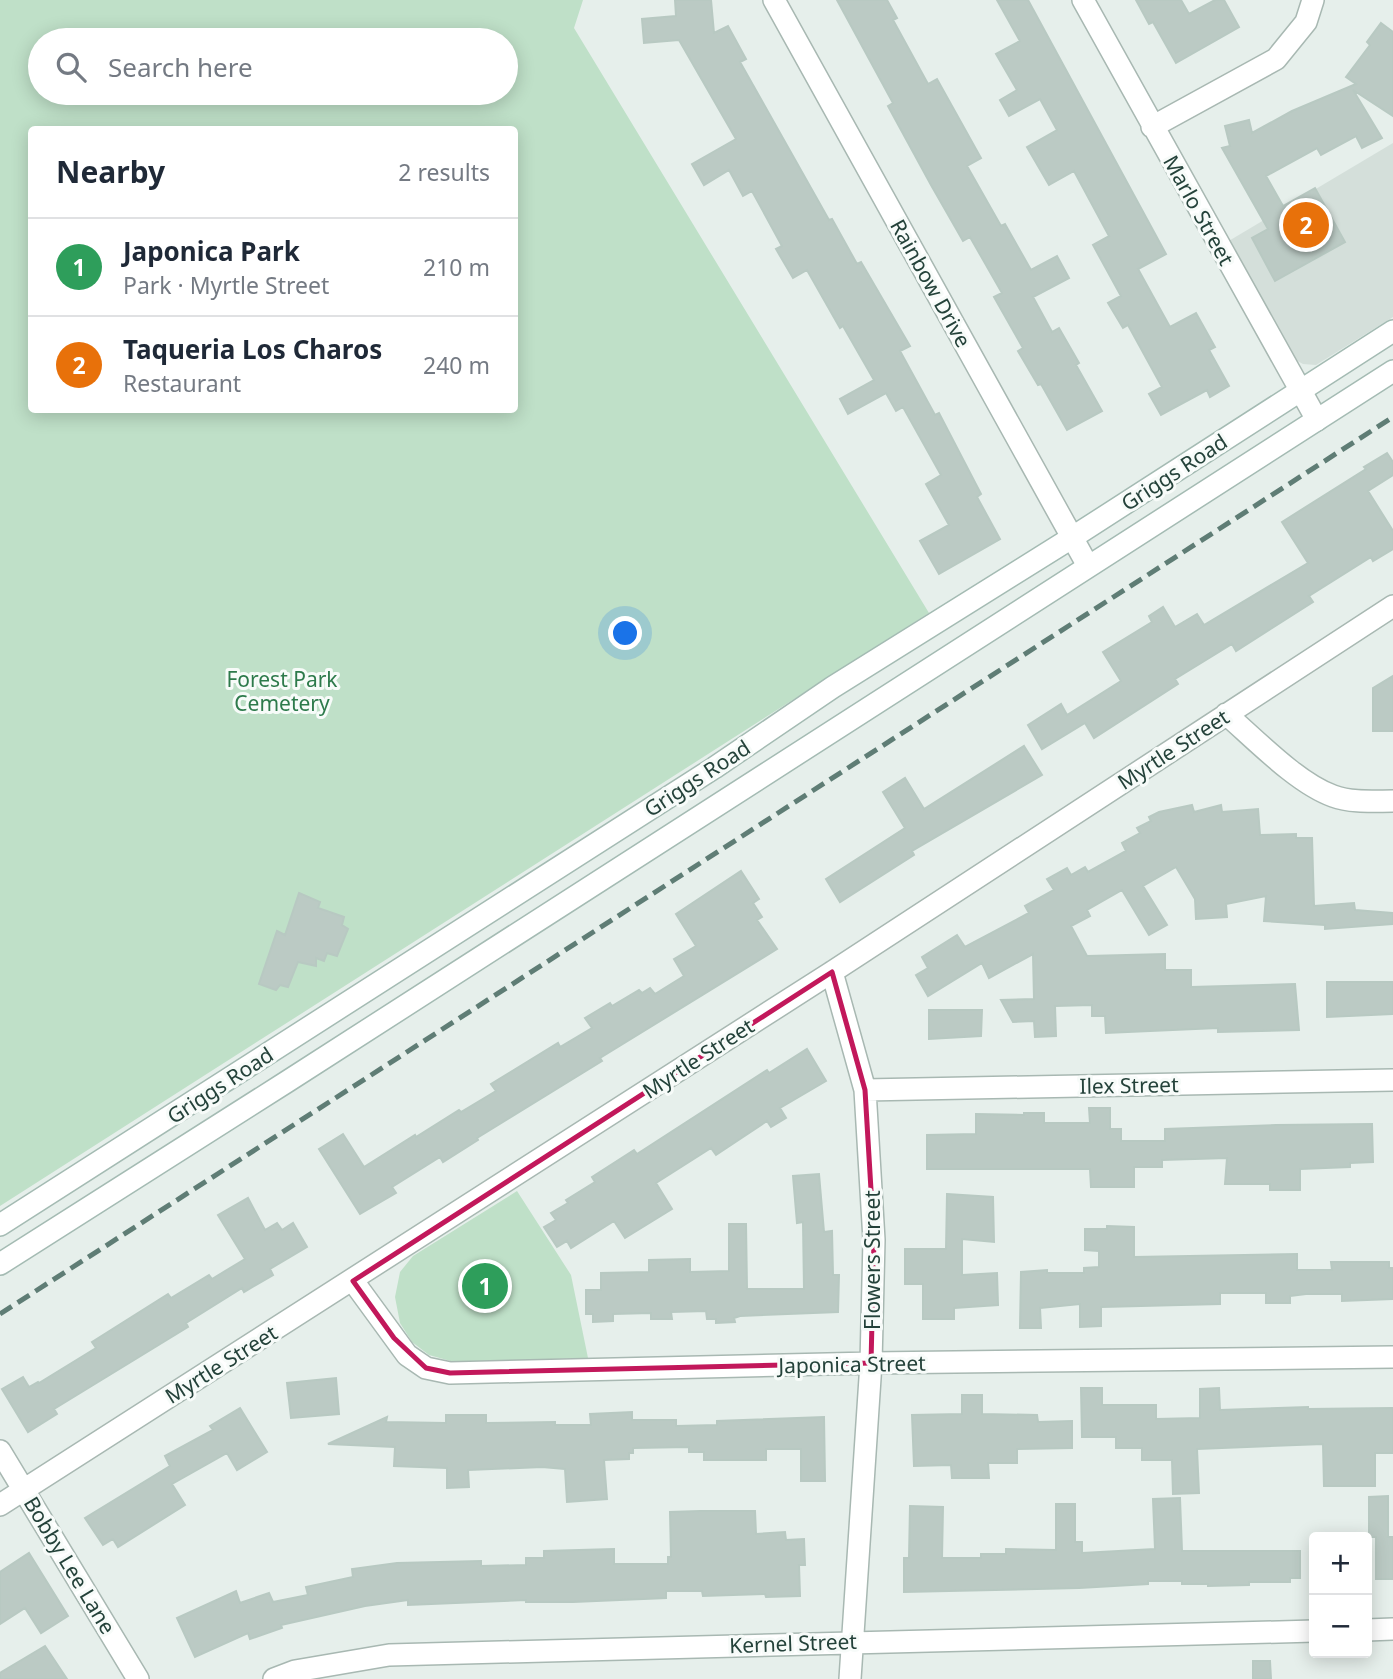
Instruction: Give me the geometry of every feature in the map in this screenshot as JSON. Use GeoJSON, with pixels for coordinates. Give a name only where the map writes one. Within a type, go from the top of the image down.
{"type":"FeatureCollection","features":[{"type":"Feature","properties":{"kind":"street","name":"Rainbow Drive"},"geometry":{"type":"LineString","coordinates":[[774,0],[1088,566]]}},
{"type":"Feature","properties":{"kind":"street","name":"Marlo Street"},"geometry":{"type":"LineString","coordinates":[[1083,0],[1317,420]]}},
{"type":"Feature","properties":{"kind":"street"},"geometry":{"type":"LineString","coordinates":[[1152,127],[1276,59],[1306,22],[1314,0]]}},
{"type":"Feature","properties":{"kind":"street","name":"Griggs Road"},"geometry":{"type":"LineString","coordinates":[[0,1225],[714,768],[833,687],[1073,537],[1393,331]]}},
{"type":"Feature","properties":{"kind":"street","name":"Griggs Road"},"geometry":{"type":"LineString","coordinates":[[0,1264],[1393,370]]}},
{"type":"Feature","properties":{"kind":"street","name":"Myrtle Street"},"geometry":{"type":"LineString","coordinates":[[0,1505],[353,1281],[1393,607]]}},
{"type":"Feature","properties":{"kind":"street"},"geometry":{"type":"LineString","coordinates":[[1226,714],[1310,785],[1335,797],[1361,801],[1393,801]]}},
{"type":"Feature","properties":{"kind":"street"},"geometry":{"type":"LineString","coordinates":[[714,768],[732,796]]}},
{"type":"Feature","properties":{"kind":"street","name":"Flowers Street"},"geometry":{"type":"LineString","coordinates":[[832,972],[865,1090],[874,1240],[871,1363],[850,1679]]}},
{"type":"Feature","properties":{"kind":"street","name":"Ilex Street"},"geometry":{"type":"LineString","coordinates":[[865,1090],[1393,1080]]}},
{"type":"Feature","properties":{"kind":"street","name":"Japonica Street"},"geometry":{"type":"LineString","coordinates":[[353,1281],[407,1355],[426,1368],[450,1373],[871,1363],[1393,1357]]}},
{"type":"Feature","properties":{"kind":"street","name":"Bobby Lee Lane"},"geometry":{"type":"LineString","coordinates":[[0,1451],[138,1679]]}},
{"type":"Feature","properties":{"kind":"street"},"geometry":{"type":"LineString","coordinates":[[1372,1630],[1393,1629]]}},
{"type":"Feature","properties":{"kind":"street","name":"Kernel Street"},"geometry":{"type":"LineString","coordinates":[[274,1679],[295,1671],[389,1655],[1309,1631]]}},
{"type":"Feature","properties":{"kind":"highlighted area"},"geometry":{"type":"Polygon","coordinates":[[[832,972],[865,1090],[874,1240],[871,1363],[450,1373],[426,1368],[394,1338],[353,1281],[832,972]]]}},
{"type":"Feature","properties":{"kind":"shaded area"},"geometry":{"type":"Polygon","coordinates":[[[1393,143],[1393,317],[1316,365],[1303,364],[1294,359],[1227,242],[1393,143]]]}},
{"type":"Feature","properties":{"kind":"green space","name":"Forest Park Cemetery"},"geometry":{"type":"Polygon","coordinates":[[[0,0],[583,0],[574,28],[929,613],[0,1206],[0,0]]]}},
{"type":"Feature","properties":{"kind":"green space"},"geometry":{"type":"Polygon","coordinates":[[[517,1191],[571,1275],[588,1358],[454,1362],[429,1355],[412,1342],[400,1323],[395,1297],[400,1272],[413,1256],[517,1191]]]}},
{"type":"Feature","properties":{"kind":"building"},"geometry":{"type":"Polygon","coordinates":[[[675,0],[711,0],[714,33],[728,26],[746,59],[740,62],[829,220],[832,219],[857,264],[861,262],[910,346],[900,351],[935,415],[939,413],[981,494],[977,497],[1000,539],[939,574],[920,541],[949,525],[926,484],[941,475],[903,407],[896,411],[886,393],[848,414],[840,399],[874,380],[843,326],[840,328],[807,270],[793,278],[776,249],[782,246],[752,191],[743,196],[729,170],[704,185],[692,164],[736,139],[679,40],[644,43],[642,19],[676,16],[675,0]]]}},
{"type":"Feature","properties":{"kind":"building"},"geometry":{"type":"Polygon","coordinates":[[[837,0],[887,0],[897,18],[893,20],[928,84],[937,79],[981,158],[967,166],[1001,226],[1005,224],[1031,270],[1057,256],[1069,278],[1033,297],[1052,332],[1059,328],[1102,411],[1067,430],[1041,384],[1038,385],[1018,351],[1023,348],[994,297],[1002,293],[970,237],[963,241],[931,185],[888,106],[893,103],[837,0]]]}},
{"type":"Feature","properties":{"kind":"building"},"geometry":{"type":"Polygon","coordinates":[[[997,0],[1028,0],[1166,254],[1138,269],[1170,327],[1196,313],[1215,347],[1209,350],[1229,386],[1210,397],[1207,390],[1161,415],[1149,394],[1162,387],[1128,325],[1123,328],[1108,303],[1121,296],[1093,245],[1109,236],[1074,171],[1049,185],[1027,147],[1057,130],[1040,99],[1009,116],[1000,100],[1017,90],[996,54],[1020,41],[997,0]]]}},
{"type":"Feature","properties":{"kind":"building"},"geometry":{"type":"Polygon","coordinates":[[[1136,0],[1181,0],[1189,14],[1215,0],[1224,0],[1239,27],[1176,63],[1153,22],[1149,24],[1136,0]]]}},
{"type":"Feature","properties":{"kind":"building"},"geometry":{"type":"Polygon","coordinates":[[[1381,23],[1393,32],[1393,116],[1353,90],[1382,138],[1362,148],[1356,136],[1321,155],[1317,148],[1266,176],[1283,206],[1315,188],[1345,242],[1275,281],[1252,238],[1268,229],[1222,148],[1230,146],[1225,126],[1249,120],[1252,133],[1292,111],[1356,84],[1346,77],[1370,45],[1367,42],[1381,23]]]}},
{"type":"Feature","properties":{"kind":"building"},"geometry":{"type":"Polygon","coordinates":[[[1387,453],[1393,462],[1393,475],[1368,491],[1393,531],[1393,549],[1373,561],[1371,557],[1309,596],[1313,602],[1236,651],[1232,644],[1175,679],[1178,684],[1094,738],[1085,723],[1042,749],[1028,725],[1061,704],[1067,715],[1121,681],[1103,652],[1152,622],[1149,616],[1163,607],[1175,627],[1197,614],[1204,625],[1308,563],[1282,522],[1387,453]]]}},
{"type":"Feature","properties":{"kind":"building"},"geometry":{"type":"Polygon","coordinates":[[[1393,676],[1393,731],[1373,731],[1373,688],[1393,676]]]}},
{"type":"Feature","properties":{"kind":"building"},"geometry":{"type":"Polygon","coordinates":[[[1024,746],[1042,775],[912,851],[914,855],[840,902],[826,879],[905,828],[883,792],[905,778],[924,809],[1024,746]]]}},
{"type":"Feature","properties":{"kind":"building"},"geometry":{"type":"Polygon","coordinates":[[[1192,805],[1194,812],[1221,805],[1222,812],[1258,809],[1260,835],[1296,834],[1296,838],[1312,838],[1314,906],[1354,903],[1355,910],[1393,913],[1393,924],[1325,929],[1325,925],[1264,921],[1266,896],[1226,904],[1227,917],[1196,919],[1195,899],[1176,867],[1143,886],[1167,925],[1149,935],[1122,890],[1087,910],[1090,916],[1071,926],[1087,956],[1165,954],[1165,970],[1191,970],[1191,987],[1295,984],[1299,1030],[1218,1032],[1218,1028],[1106,1033],[1105,1016],[1092,1016],[1092,1005],[1055,1006],[1056,1036],[1035,1037],[1034,1021],[1013,1022],[1001,1000],[1034,999],[1033,954],[989,978],[982,963],[928,996],[916,975],[928,968],[922,957],[957,935],[965,947],[1029,913],[1025,906],[1054,890],[1047,879],[1067,868],[1071,875],[1085,867],[1088,872],[1126,851],[1122,843],[1140,833],[1137,828],[1151,821],[1149,817],[1159,812],[1192,805]]]}},
{"type":"Feature","properties":{"kind":"building"},"geometry":{"type":"Polygon","coordinates":[[[741,871],[759,899],[753,903],[762,917],[757,920],[777,949],[600,1058],[602,1061],[443,1162],[440,1157],[392,1187],[396,1193],[360,1214],[319,1149],[343,1134],[364,1167],[415,1135],[416,1137],[496,1091],[491,1084],[558,1043],[560,1047],[592,1028],[585,1018],[610,1003],[612,1006],[639,990],[642,993],[650,988],[655,994],[684,976],[674,959],[696,946],[676,914],[741,871]]]}},
{"type":"Feature","properties":{"kind":"building"},"geometry":{"type":"Polygon","coordinates":[[[299,893],[320,902],[318,908],[344,917],[342,925],[348,929],[337,956],[327,953],[324,961],[316,958],[316,966],[298,962],[288,987],[280,985],[276,990],[259,984],[277,931],[285,935],[299,893]]]}},
{"type":"Feature","properties":{"kind":"building"},"geometry":{"type":"Polygon","coordinates":[[[1327,982],[1393,982],[1393,1014],[1327,1017],[1327,982]]]}},
{"type":"Feature","properties":{"kind":"building"},"geometry":{"type":"Polygon","coordinates":[[[929,1010],[982,1010],[981,1036],[929,1039],[929,1010]]]}},
{"type":"Feature","properties":{"kind":"building"},"geometry":{"type":"Polygon","coordinates":[[[807,1049],[826,1081],[780,1108],[786,1118],[771,1127],[767,1121],[716,1155],[711,1148],[656,1183],[672,1209],[625,1238],[614,1221],[571,1248],[567,1241],[557,1247],[544,1227],[556,1220],[551,1213],[595,1182],[592,1177],[634,1150],[637,1154],[767,1070],[769,1073],[807,1049]]]}},
{"type":"Feature","properties":{"kind":"building"},"geometry":{"type":"Polygon","coordinates":[[[1089,1108],[1110,1108],[1110,1129],[1121,1129],[1121,1141],[1165,1141],[1165,1129],[1372,1124],[1373,1162],[1350,1163],[1350,1167],[1300,1169],[1300,1190],[1270,1190],[1270,1184],[1225,1184],[1227,1158],[1162,1160],[1162,1167],[1134,1167],[1134,1187],[1091,1187],[1090,1169],[927,1169],[927,1135],[976,1134],[976,1114],[1044,1113],[1044,1123],[1090,1123],[1089,1108]]]}},
{"type":"Feature","properties":{"kind":"building"},"geometry":{"type":"Polygon","coordinates":[[[819,1174],[824,1232],[832,1231],[833,1275],[839,1275],[838,1312],[740,1316],[734,1318],[735,1322],[716,1323],[716,1319],[707,1319],[706,1311],[671,1312],[672,1319],[651,1319],[651,1313],[613,1314],[613,1321],[593,1322],[593,1314],[586,1314],[586,1290],[601,1290],[601,1273],[649,1272],[649,1260],[690,1259],[690,1272],[729,1271],[729,1224],[746,1224],[747,1289],[804,1289],[803,1222],[797,1223],[793,1176],[819,1174]]]}},
{"type":"Feature","properties":{"kind":"building"},"geometry":{"type":"Polygon","coordinates":[[[947,1194],[993,1197],[994,1242],[962,1239],[962,1275],[997,1273],[998,1305],[954,1308],[954,1319],[923,1319],[923,1284],[905,1284],[905,1249],[946,1249],[947,1194]]]}},
{"type":"Feature","properties":{"kind":"building"},"geometry":{"type":"Polygon","coordinates":[[[248,1198],[265,1230],[277,1223],[282,1230],[293,1223],[307,1247],[270,1269],[273,1275],[244,1292],[242,1288],[186,1323],[188,1327],[54,1409],[57,1414],[28,1432],[2,1389],[23,1377],[29,1387],[39,1383],[96,1348],[92,1342],[168,1294],[171,1298],[209,1275],[212,1279],[245,1259],[218,1215],[248,1198]]]}},
{"type":"Feature","properties":{"kind":"building"},"geometry":{"type":"Polygon","coordinates":[[[1107,1226],[1134,1227],[1134,1257],[1297,1254],[1297,1270],[1332,1270],[1331,1262],[1389,1262],[1389,1268],[1393,1268],[1393,1299],[1342,1301],[1342,1294],[1306,1294],[1290,1296],[1290,1303],[1266,1303],[1266,1293],[1220,1293],[1220,1304],[1101,1307],[1101,1326],[1080,1327],[1080,1304],[1040,1308],[1041,1328],[1020,1328],[1021,1272],[1047,1270],[1047,1273],[1084,1273],[1084,1268],[1099,1267],[1099,1251],[1085,1250],[1085,1229],[1107,1229],[1107,1226]]]}},
{"type":"Feature","properties":{"kind":"building"},"geometry":{"type":"Polygon","coordinates":[[[336,1378],[339,1414],[291,1418],[287,1383],[336,1378]]]}},
{"type":"Feature","properties":{"kind":"building"},"geometry":{"type":"Polygon","coordinates":[[[1081,1388],[1102,1388],[1102,1405],[1156,1405],[1156,1419],[1200,1418],[1200,1389],[1219,1388],[1220,1410],[1393,1408],[1393,1453],[1375,1453],[1375,1486],[1324,1486],[1323,1444],[1197,1449],[1199,1493],[1173,1494],[1172,1460],[1142,1460],[1142,1448],[1116,1448],[1116,1437],[1082,1437],[1081,1388]]]}},
{"type":"Feature","properties":{"kind":"building"},"geometry":{"type":"Polygon","coordinates":[[[962,1395],[982,1395],[982,1414],[1037,1415],[1038,1422],[1072,1421],[1072,1448],[1017,1449],[1017,1463],[988,1463],[989,1478],[952,1478],[951,1465],[914,1466],[912,1415],[962,1414],[962,1395]]]}},
{"type":"Feature","properties":{"kind":"building"},"geometry":{"type":"Polygon","coordinates":[[[240,1408],[267,1452],[237,1470],[227,1453],[172,1484],[185,1505],[118,1547],[113,1539],[103,1545],[85,1518],[170,1466],[165,1456],[213,1430],[210,1426],[240,1408]]]}},
{"type":"Feature","properties":{"kind":"building"},"geometry":{"type":"Polygon","coordinates":[[[632,1412],[632,1420],[676,1420],[676,1426],[717,1425],[717,1421],[824,1417],[825,1481],[801,1481],[801,1449],[766,1449],[766,1460],[704,1460],[704,1452],[689,1452],[689,1447],[633,1448],[629,1459],[604,1460],[607,1499],[567,1502],[565,1469],[542,1467],[468,1470],[469,1487],[447,1488],[447,1468],[394,1466],[395,1447],[328,1444],[387,1417],[386,1422],[446,1423],[446,1415],[486,1415],[486,1423],[555,1422],[555,1425],[591,1425],[590,1414],[632,1412]]]}},
{"type":"Feature","properties":{"kind":"building"},"geometry":{"type":"Polygon","coordinates":[[[1388,1496],[1388,1537],[1393,1537],[1393,1579],[1376,1579],[1376,1537],[1372,1537],[1372,1532],[1369,1532],[1369,1497],[1388,1496]]]}},
{"type":"Feature","properties":{"kind":"building"},"geometry":{"type":"Polygon","coordinates":[[[1180,1498],[1182,1551],[1300,1551],[1300,1578],[1290,1578],[1290,1582],[1249,1582],[1249,1585],[1208,1586],[1182,1584],[1182,1581],[1148,1581],[1148,1584],[1079,1588],[904,1592],[904,1558],[909,1558],[910,1506],[943,1507],[942,1558],[981,1558],[981,1554],[1006,1554],[1006,1549],[1056,1550],[1056,1504],[1075,1504],[1075,1542],[1082,1542],[1082,1553],[1155,1549],[1153,1499],[1180,1498]]]}},
{"type":"Feature","properties":{"kind":"building"},"geometry":{"type":"Polygon","coordinates":[[[755,1511],[756,1534],[785,1532],[786,1540],[804,1539],[805,1565],[799,1565],[800,1596],[703,1596],[702,1591],[666,1591],[666,1598],[573,1602],[526,1600],[408,1605],[408,1600],[365,1606],[281,1625],[282,1628],[250,1639],[248,1633],[195,1657],[177,1618],[236,1591],[240,1603],[269,1593],[273,1602],[308,1595],[306,1587],[353,1577],[352,1569],[397,1563],[481,1561],[481,1566],[526,1565],[526,1558],[544,1558],[544,1551],[614,1549],[614,1564],[668,1564],[668,1557],[671,1557],[670,1512],[755,1511]]]}},
{"type":"Feature","properties":{"kind":"building"},"geometry":{"type":"Polygon","coordinates":[[[29,1553],[68,1616],[41,1633],[25,1608],[0,1624],[0,1572],[29,1553]]]}},
{"type":"Feature","properties":{"kind":"building"},"geometry":{"type":"Polygon","coordinates":[[[45,1646],[67,1679],[0,1679],[0,1673],[45,1646]]]}},
{"type":"Feature","properties":{"kind":"building"},"geometry":{"type":"Polygon","coordinates":[[[1253,1661],[1270,1661],[1271,1679],[1253,1679],[1253,1661]]]}},
{"type":"Feature","properties":{"kind":"railway"},"geometry":{"type":"LineString","coordinates":[[0,1314],[1393,417]]}},
{"type":"Feature","properties":{"kind":"place","name":"Taqueria Los Charos"},"geometry":{"type":"Point","coordinates":[1306,225]}},
{"type":"Feature","properties":{"kind":"place","name":"Japonica Park"},"geometry":{"type":"Point","coordinates":[485,1286]}}]}
